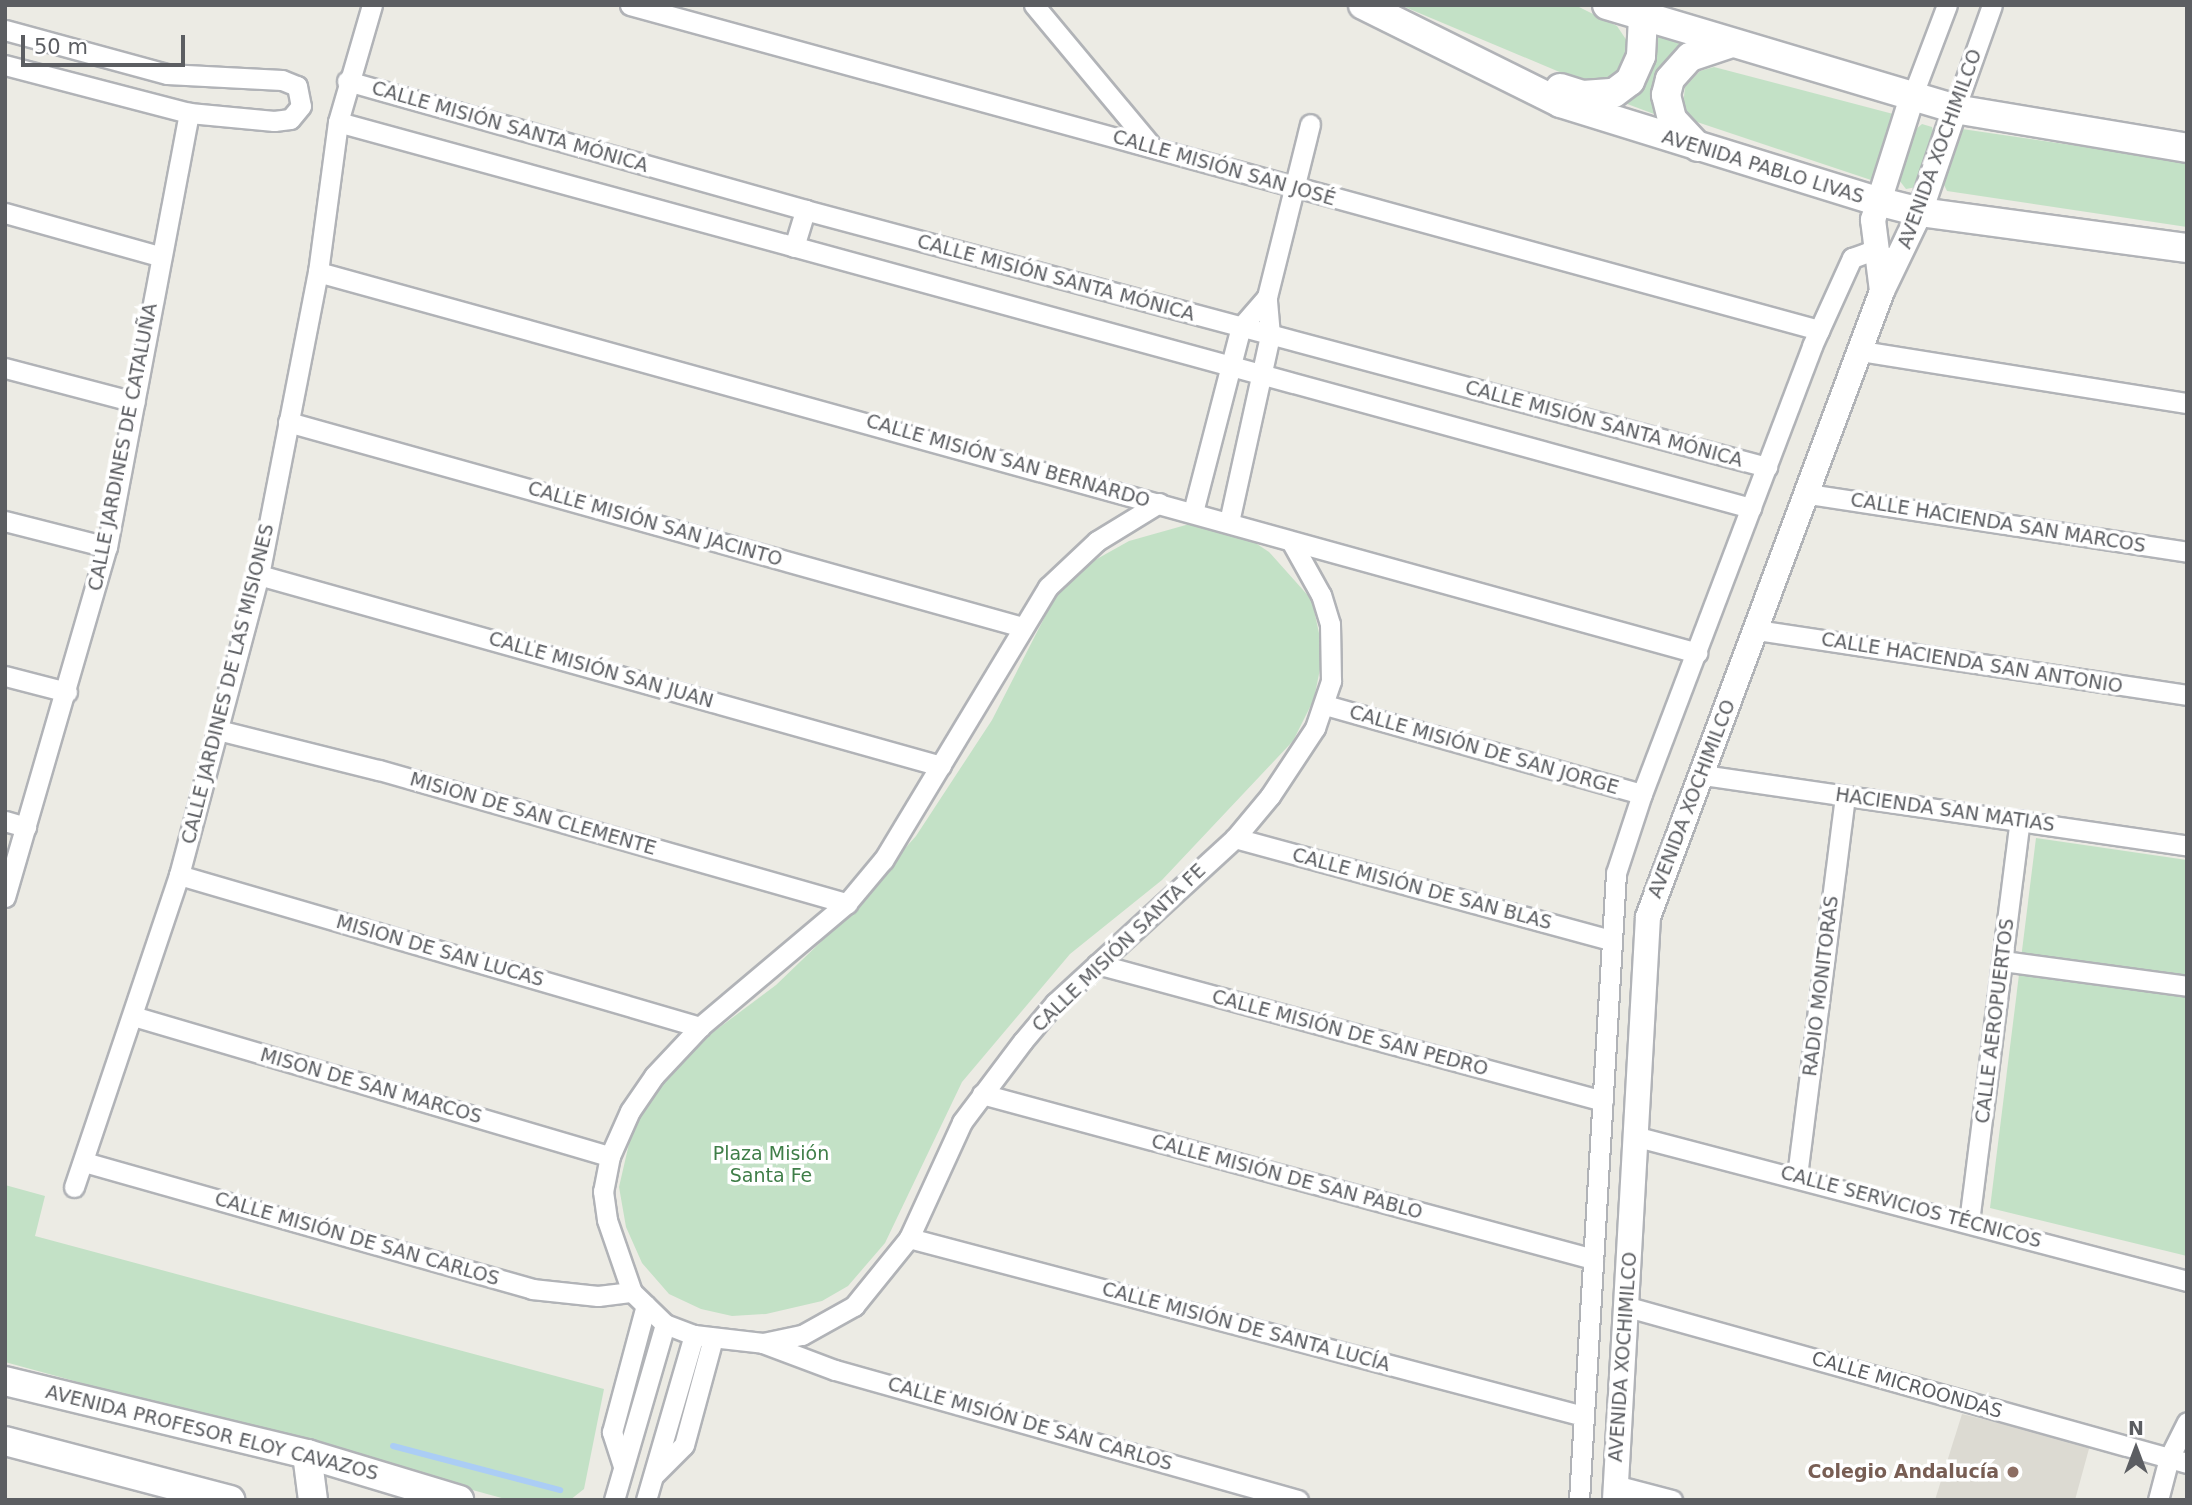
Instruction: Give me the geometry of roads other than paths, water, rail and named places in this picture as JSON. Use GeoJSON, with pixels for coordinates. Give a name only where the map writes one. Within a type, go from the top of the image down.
{"type":"FeatureCollection","features":[{"type":"Feature","properties":{"kind":"main road","name":"AVENIDA PABLO LIVAS"},"geometry":{"type":"LineString","coordinates":[[1363,5],[1464,59],[1560,103],[1877,201],[1920,212],[2187,248]]}},
{"type":"Feature","properties":{"kind":"main road"},"geometry":{"type":"LineString","coordinates":[[1606,5],[1729,44],[1955,109],[2187,148]]}},
{"type":"Feature","properties":{"kind":"main road"},"geometry":{"type":"LineString","coordinates":[[1464,59],[1583,94],[1614,93],[1637,70],[1643,18]]}},
{"type":"Feature","properties":{"kind":"main road"},"geometry":{"type":"LineString","coordinates":[[1699,148],[1672,118],[1666,95],[1670,79],[1690,57],[1729,44]]}},
{"type":"Feature","properties":{"kind":"main road","name":"AVENIDA PROFESOR ELOY CAVAZOS"},"geometry":{"type":"LineString","coordinates":[[5,1381],[307,1454],[459,1500]]}},
{"type":"Feature","properties":{"kind":"main road"},"geometry":{"type":"LineString","coordinates":[[5,1441],[230,1500]]}},
{"type":"Feature","properties":{"kind":"main road"},"geometry":{"type":"LineString","coordinates":[[307,1454],[313,1500]]}},
{"type":"Feature","properties":{"kind":"street","name":"CALLE JARDINES DE LAS MISIONES"},"geometry":{"type":"LineString","coordinates":[[74,1186],[179,875],[259,575],[318,272],[338,122],[347,81],[372,5]]}},
{"type":"Feature","properties":{"kind":"street","name":"CALLE MISIÓN SAN JOSÉ"},"geometry":{"type":"LineString","coordinates":[[630,5],[846,67],[1150,144],[1296,189],[1819,330]]}},
{"type":"Feature","properties":{"kind":"street"},"geometry":{"type":"LineString","coordinates":[[1034,5],[1150,144]]}},
{"type":"Feature","properties":{"kind":"street","name":"AVENIDA XOCHIMILCO"},"geometry":{"type":"LineString","coordinates":[[1882,292],[1874,253],[1877,201],[1947,5]]}},
{"type":"Feature","properties":{"kind":"street","name":"AVENIDA XOCHIMILCO"},"geometry":{"type":"LineString","coordinates":[[1615,1492],[1628,1307],[1634,1136],[1648,916],[1809,494],[1882,292],[1920,212],[1992,5]]}},
{"type":"Feature","properties":{"kind":"street"},"geometry":{"type":"LineString","coordinates":[[5,30],[167,74],[282,80],[297,86],[301,94],[298,113],[285,121],[189,113],[5,65]]}},
{"type":"Feature","properties":{"kind":"street","name":"CALLE MISIÓN SANTA MÓNICA"},"geometry":{"type":"LineString","coordinates":[[347,81],[805,210],[1767,467]]}},
{"type":"Feature","properties":{"kind":"street","name":"CALLE JARDINES DE CATALUÑA"},"geometry":{"type":"LineString","coordinates":[[5,897],[67,692],[107,547],[159,256],[189,113]]}},
{"type":"Feature","properties":{"kind":"street","name":"CALLE MISIÓN SANTA MÓNICA"},"geometry":{"type":"LineString","coordinates":[[338,122],[1263,372],[1751,508]]}},
{"type":"Feature","properties":{"kind":"street"},"geometry":{"type":"LineString","coordinates":[[1229,522],[1270,335],[1266,297],[1296,189],[1310,124]]}},
{"type":"Feature","properties":{"kind":"street"},"geometry":{"type":"LineString","coordinates":[[794,247],[805,210]]}},
{"type":"Feature","properties":{"kind":"street"},"geometry":{"type":"LineString","coordinates":[[5,214],[159,256]]}},
{"type":"Feature","properties":{"kind":"street"},"geometry":{"type":"LineString","coordinates":[[1579,1500],[1616,873],[1642,794],[1751,508],[1819,330],[1849,263],[1857,255],[1874,253],[1899,260]]}},
{"type":"Feature","properties":{"kind":"street","name":"CALLE MISIÓN SAN BERNARDO"},"geometry":{"type":"LineString","coordinates":[[318,272],[1697,653]]}},
{"type":"Feature","properties":{"kind":"street"},"geometry":{"type":"LineString","coordinates":[[1193,512],[1229,363],[1241,327],[1266,297]]}},
{"type":"Feature","properties":{"kind":"street"},"geometry":{"type":"LineString","coordinates":[[1861,351],[2187,403]]}},
{"type":"Feature","properties":{"kind":"street"},"geometry":{"type":"LineString","coordinates":[[5,368],[135,402]]}},
{"type":"Feature","properties":{"kind":"street","name":"CALLE MISIÓN SAN JACINTO"},"geometry":{"type":"LineString","coordinates":[[288,422],[1022,627]]}},
{"type":"Feature","properties":{"kind":"street","name":"CALLE HACIENDA SAN MARCOS"},"geometry":{"type":"LineString","coordinates":[[1809,494],[2187,552]]}},
{"type":"Feature","properties":{"kind":"street","name":"CALLE MISIÓN SANTA FE"},"geometry":{"type":"LineString","coordinates":[[1160,503],[1072,561],[1022,627],[942,766],[883,860],[847,904],[700,1027],[654,1076],[629,1111],[610,1156],[604,1191],[607,1220],[639,1299],[665,1324],[703,1337],[763,1343],[802,1335],[855,1306],[909,1238],[938,1168],[982,1094],[1055,1003],[1235,838],[1295,765],[1325,705],[1331,681],[1330,624],[1321,595],[1292,543]]}},
{"type":"Feature","properties":{"kind":"street"},"geometry":{"type":"LineString","coordinates":[[5,522],[107,547]]}},
{"type":"Feature","properties":{"kind":"street","name":"CALLE MISIÓN SAN JUAN"},"geometry":{"type":"LineString","coordinates":[[259,575],[942,766]]}},
{"type":"Feature","properties":{"kind":"street","name":"CALLE HACIENDA SAN ANTONIO"},"geometry":{"type":"LineString","coordinates":[[1757,630],[2187,695]]}},
{"type":"Feature","properties":{"kind":"street"},"geometry":{"type":"LineString","coordinates":[[5,676],[67,692]]}},
{"type":"Feature","properties":{"kind":"street","name":"CALLE MISIÓN DE SAN JORGE"},"geometry":{"type":"LineString","coordinates":[[1325,705],[1642,794]]}},
{"type":"Feature","properties":{"kind":"street","name":"MISION DE SAN CLEMENTE"},"geometry":{"type":"LineString","coordinates":[[218,730],[391,774],[847,904]]}},
{"type":"Feature","properties":{"kind":"street","name":"HACIENDA SAN MATIAS"},"geometry":{"type":"LineString","coordinates":[[1703,775],[2187,846]]}},
{"type":"Feature","properties":{"kind":"street","name":"RADIO MONITORAS"},"geometry":{"type":"LineString","coordinates":[[1797,1176],[1845,796]]}},
{"type":"Feature","properties":{"kind":"street","name":"CALLE AEROPUERTOS"},"geometry":{"type":"LineString","coordinates":[[1969,1222],[2021,820]]}},
{"type":"Feature","properties":{"kind":"street"},"geometry":{"type":"LineString","coordinates":[[5,821],[26,827]]}},
{"type":"Feature","properties":{"kind":"street","name":"CALLE MISIÓN DE SAN BLAS"},"geometry":{"type":"LineString","coordinates":[[1235,838],[1610,940]]}},
{"type":"Feature","properties":{"kind":"street","name":"MISION DE SAN LUCAS"},"geometry":{"type":"LineString","coordinates":[[179,875],[700,1027]]}},
{"type":"Feature","properties":{"kind":"street"},"geometry":{"type":"LineString","coordinates":[[2003,961],[2187,986]]}},
{"type":"Feature","properties":{"kind":"street","name":"CALLE MISIÓN DE SAN PEDRO"},"geometry":{"type":"LineString","coordinates":[[1097,964],[1604,1101]]}},
{"type":"Feature","properties":{"kind":"street","name":"MISON DE SAN MARCOS"},"geometry":{"type":"LineString","coordinates":[[133,1016],[610,1156]]}},
{"type":"Feature","properties":{"kind":"street","name":"CALLE MISIÓN DE SAN PABLO"},"geometry":{"type":"LineString","coordinates":[[982,1094],[1593,1259]]}},
{"type":"Feature","properties":{"kind":"street","name":"CALLE SERVICIOS TÉCNICOS"},"geometry":{"type":"LineString","coordinates":[[1634,1136],[1797,1176],[2187,1281]]}},
{"type":"Feature","properties":{"kind":"street","name":"CALLE MISIÓN DE SAN CARLOS"},"geometry":{"type":"LineString","coordinates":[[84,1162],[532,1289],[639,1299]]}},
{"type":"Feature","properties":{"kind":"street","name":"CALLE MISIÓN DE SANTA LUCÍA"},"geometry":{"type":"LineString","coordinates":[[909,1238],[1583,1416]]}},
{"type":"Feature","properties":{"kind":"street"},"geometry":{"type":"LineString","coordinates":[[623,1466],[612,1432],[639,1299]]}},
{"type":"Feature","properties":{"kind":"street","name":"CALLE MICROONDAS"},"geometry":{"type":"LineString","coordinates":[[1628,1307],[2178,1461]]}},
{"type":"Feature","properties":{"kind":"street"},"geometry":{"type":"LineString","coordinates":[[614,1500],[665,1324]]}},
{"type":"Feature","properties":{"kind":"street"},"geometry":{"type":"LineString","coordinates":[[646,1500],[703,1337]]}},
{"type":"Feature","properties":{"kind":"street","name":"CALLE MISIÓN DE SAN CARLOS"},"geometry":{"type":"LineString","coordinates":[[763,1343],[835,1370],[1298,1500]]}},
{"type":"Feature","properties":{"kind":"street"},"geometry":{"type":"LineString","coordinates":[[2158,1500],[2178,1461],[2187,1422]]}},
{"type":"Feature","properties":{"kind":"street"},"geometry":{"type":"LineString","coordinates":[[1615,1492],[1672,1500]]}},
{"type":"Feature","properties":{"kind":"waterway"},"geometry":{"type":"LineString","coordinates":[[393,1446],[560,1490]]}},
{"type":"Feature","properties":{"kind":"place","name":"Colegio Andalucía"},"geometry":{"type":"Point","coordinates":[2013,1472]}},
{"type":"Feature","properties":{"kind":"park label","name":"Plaza Misión Santa Fe"},"geometry":{"type":"Point","coordinates":[771,1165]}}]}
